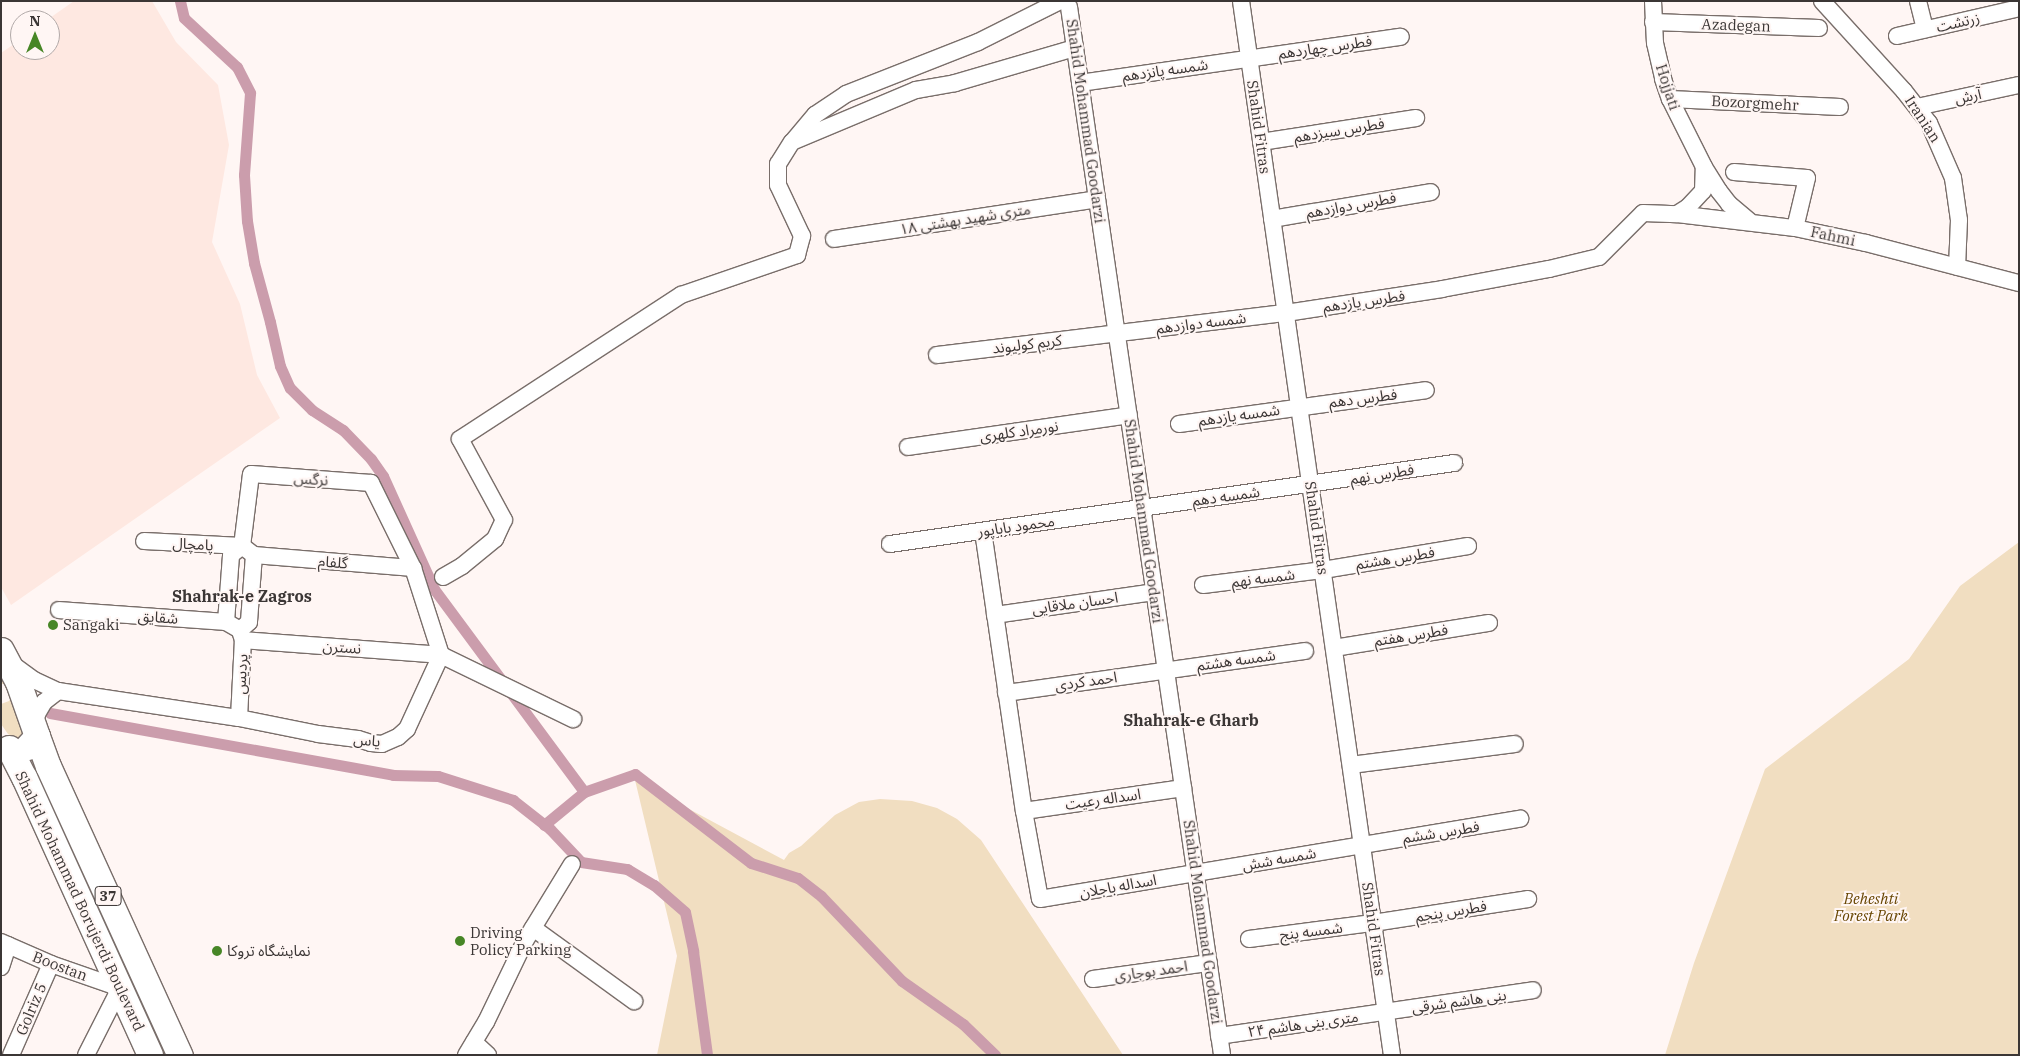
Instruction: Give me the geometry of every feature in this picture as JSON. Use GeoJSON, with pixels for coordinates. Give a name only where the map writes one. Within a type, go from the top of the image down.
{"type":"FeatureCollection","features":[{"type":"Feature","properties":{"kind":"highway","name":"37"},"geometry":{"type":"LineString","coordinates":[[4,655],[18,682],[35,731],[27,748],[18,750],[4,747]]}},
{"type":"Feature","properties":{"kind":"highway","name":"Shahid Mohammad Borujerdi Boulevard"},"geometry":{"type":"LineString","coordinates":[[35,731],[48,766],[180,1055]]}},
{"type":"Feature","properties":{"kind":"highway","name":"Shahid Mohammad Borujerdi Boulevard"},"geometry":{"type":"LineString","coordinates":[[4,747],[120,988],[150,1055]]}},
{"type":"Feature","properties":{"kind":"street","name":"Shahid Fitras"},"geometry":{"type":"LineString","coordinates":[[1241,1],[1392,1055]]}},
{"type":"Feature","properties":{"kind":"street","name":"Hojjati"},"geometry":{"type":"LineString","coordinates":[[1652,1],[1653,22],[1663,79],[1670,99],[1704,167],[1729,204],[1749,221]]}},
{"type":"Feature","properties":{"kind":"street","name":"Iranian"},"geometry":{"type":"LineString","coordinates":[[1822,1],[1917,107],[1929,123],[1953,178],[1959,220],[1957,267]]}},
{"type":"Feature","properties":{"kind":"street"},"geometry":{"type":"LineString","coordinates":[[1918,1],[1924,29]]}},
{"type":"Feature","properties":{"kind":"street"},"geometry":{"type":"LineString","coordinates":[[443,577],[462,566],[495,539],[504,520],[460,439],[681,295],[797,255],[802,236],[778,185],[778,164],[792,142],[815,115],[846,94],[978,42],[1064,4]]}},
{"type":"Feature","properties":{"kind":"street","name":"Shahid Mohammad Goodarzi"},"geometry":{"type":"LineString","coordinates":[[1064,4],[1075,48],[1222,1055]]}},
{"type":"Feature","properties":{"kind":"street","name":"زرتشت"},"geometry":{"type":"LineString","coordinates":[[1897,36],[2019,8]]}},
{"type":"Feature","properties":{"kind":"street","name":"Azadegan"},"geometry":{"type":"LineString","coordinates":[[1653,22],[1819,28]]}},
{"type":"Feature","properties":{"kind":"street","name":"فطرس چهاردهم"},"geometry":{"type":"LineString","coordinates":[[1249,58],[1401,36]]}},
{"type":"Feature","properties":{"kind":"street"},"geometry":{"type":"LineString","coordinates":[[792,142],[916,90],[970,79],[1075,48]]}},
{"type":"Feature","properties":{"kind":"street","name":"شمسه پانزدهم"},"geometry":{"type":"LineString","coordinates":[[1080,83],[1249,58]]}},
{"type":"Feature","properties":{"kind":"street","name":"آرش"},"geometry":{"type":"LineString","coordinates":[[1917,107],[2019,86]]}},
{"type":"Feature","properties":{"kind":"street","name":"Bozorgmehr"},"geometry":{"type":"LineString","coordinates":[[1670,99],[1840,107]]}},
{"type":"Feature","properties":{"kind":"street","name":"فطرس سیزدهم"},"geometry":{"type":"LineString","coordinates":[[1261,142],[1416,118]]}},
{"type":"Feature","properties":{"kind":"street"},"geometry":{"type":"LineString","coordinates":[[1677,214],[1688,207],[1703,191],[1704,167]]}},
{"type":"Feature","properties":{"kind":"street"},"geometry":{"type":"LineString","coordinates":[[1734,172],[1807,178],[1795,228]]}},
{"type":"Feature","properties":{"kind":"street","name":"فطرس دوازدهم"},"geometry":{"type":"LineString","coordinates":[[1272,219],[1431,192]]}},
{"type":"Feature","properties":{"kind":"street","name":"۱۸ متری شهید بهشتی"},"geometry":{"type":"LineString","coordinates":[[834,239],[1097,199]]}},
{"type":"Feature","properties":{"kind":"street","name":"Fahmi"},"geometry":{"type":"LineString","coordinates":[[1643,213],[1677,214],[1749,221],[1795,228],[2019,283]]}},
{"type":"Feature","properties":{"kind":"street","name":"فطرس یازدهم"},"geometry":{"type":"LineString","coordinates":[[1286,313],[1442,289],[1549,269],[1598,257],[1643,213]]}},
{"type":"Feature","properties":{"kind":"street","name":"شمسه دوازدهم"},"geometry":{"type":"LineString","coordinates":[[1117,333],[1286,313]]}},
{"type":"Feature","properties":{"kind":"street","name":"کریم کولیوند"},"geometry":{"type":"LineString","coordinates":[[937,355],[1117,333]]}},
{"type":"Feature","properties":{"kind":"street","name":"فطرس دهم"},"geometry":{"type":"LineString","coordinates":[[1299,406],[1426,390]]}},
{"type":"Feature","properties":{"kind":"street","name":"شمسه یازدهم"},"geometry":{"type":"LineString","coordinates":[[1179,424],[1299,406]]}},
{"type":"Feature","properties":{"kind":"street","name":"نورمراد کلهری"},"geometry":{"type":"LineString","coordinates":[[908,447],[1129,415]]}},
{"type":"Feature","properties":{"kind":"street","name":"فطرس نهم"},"geometry":{"type":"LineString","coordinates":[[1310,484],[1454,462]]}},
{"type":"Feature","properties":{"kind":"street","name":"نرگس"},"geometry":{"type":"LineString","coordinates":[[251,474],[371,483],[413,568]]}},
{"type":"Feature","properties":{"kind":"street","name":"پردیس"},"geometry":{"type":"LineString","coordinates":[[236,631],[249,622],[248,551],[251,474]]}},
{"type":"Feature","properties":{"kind":"street","name":"شمسه دهم"},"geometry":{"type":"LineString","coordinates":[[1142,508],[1310,484]]}},
{"type":"Feature","properties":{"kind":"street","name":"محمود باباپور"},"geometry":{"type":"LineString","coordinates":[[890,544],[1142,508]]}},
{"type":"Feature","properties":{"kind":"street"},"geometry":{"type":"LineString","coordinates":[[983,531],[1024,811]]}},
{"type":"Feature","properties":{"kind":"street","name":"پامچال"},"geometry":{"type":"LineString","coordinates":[[144,541],[248,551]]}},
{"type":"Feature","properties":{"kind":"street","name":"فطرس هشتم"},"geometry":{"type":"LineString","coordinates":[[1323,570],[1468,546]]}},
{"type":"Feature","properties":{"kind":"street","name":"پردیس"},"geometry":{"type":"LineString","coordinates":[[239,718],[231,555],[248,551]]}},
{"type":"Feature","properties":{"kind":"street","name":"گلفام"},"geometry":{"type":"LineString","coordinates":[[248,551],[413,568]]}},
{"type":"Feature","properties":{"kind":"street"},"geometry":{"type":"LineString","coordinates":[[413,568],[441,655],[573,719]]}},
{"type":"Feature","properties":{"kind":"street","name":"شمسه نهم"},"geometry":{"type":"LineString","coordinates":[[1203,585],[1323,570]]}},
{"type":"Feature","properties":{"kind":"street","name":"احسان ملاقایی"},"geometry":{"type":"LineString","coordinates":[[995,615],[1154,592]]}},
{"type":"Feature","properties":{"kind":"street","name":"شقایق"},"geometry":{"type":"LineString","coordinates":[[59,610],[236,631]]}},
{"type":"Feature","properties":{"kind":"street","name":"فطرس هفتم"},"geometry":{"type":"LineString","coordinates":[[1334,648],[1489,623]]}},
{"type":"Feature","properties":{"kind":"street","name":"نسترن"},"geometry":{"type":"LineString","coordinates":[[236,631],[441,655]]}},
{"type":"Feature","properties":{"kind":"street","name":"شمسه هشتم"},"geometry":{"type":"LineString","coordinates":[[1166,670],[1305,651]]}},
{"type":"Feature","properties":{"kind":"street","name":"یاس"},"geometry":{"type":"LineString","coordinates":[[4,655],[34,680],[58,691],[239,718],[318,734],[382,744],[398,737],[407,729],[441,655]]}},
{"type":"Feature","properties":{"kind":"street","name":"احمد کردی"},"geometry":{"type":"LineString","coordinates":[[1006,693],[1166,670]]}},
{"type":"Feature","properties":{"kind":"street"},"geometry":{"type":"LineString","coordinates":[[35,731],[37,714],[44,702],[58,691]]}},
{"type":"Feature","properties":{"kind":"street"},"geometry":{"type":"LineString","coordinates":[[1351,766],[1515,744]]}},
{"type":"Feature","properties":{"kind":"street","name":"اسداله رعیت"},"geometry":{"type":"LineString","coordinates":[[1024,811],[1183,788]]}},
{"type":"Feature","properties":{"kind":"street","name":"اسداله باجلان"},"geometry":{"type":"LineString","coordinates":[[1024,811],[1040,899],[1196,873]]}},
{"type":"Feature","properties":{"kind":"street","name":"فطرس ششم"},"geometry":{"type":"LineString","coordinates":[[1362,845],[1520,819]]}},
{"type":"Feature","properties":{"kind":"street","name":"شمسه شش"},"geometry":{"type":"LineString","coordinates":[[1196,873],[1362,845]]}},
{"type":"Feature","properties":{"kind":"street"},"geometry":{"type":"LineString","coordinates":[[488,1055],[470,1048],[486,1022],[533,928],[572,864]]}},
{"type":"Feature","properties":{"kind":"street","name":"فطرس پنجم"},"geometry":{"type":"LineString","coordinates":[[1374,923],[1528,899]]}},
{"type":"Feature","properties":{"kind":"street","name":"شمسه پنج"},"geometry":{"type":"LineString","coordinates":[[1249,939],[1374,923]]}},
{"type":"Feature","properties":{"kind":"street"},"geometry":{"type":"LineString","coordinates":[[533,928],[634,1001]]}},
{"type":"Feature","properties":{"kind":"street"},"geometry":{"type":"LineString","coordinates":[[1,967],[5,943]]}},
{"type":"Feature","properties":{"kind":"street","name":"Boostan"},"geometry":{"type":"LineString","coordinates":[[5,943],[51,964],[120,988]]}},
{"type":"Feature","properties":{"kind":"street","name":"احمد بوجاری"},"geometry":{"type":"LineString","coordinates":[[1093,980],[1209,963]]}},
{"type":"Feature","properties":{"kind":"street","name":"Golriz 5"},"geometry":{"type":"LineString","coordinates":[[11,1055],[51,964]]}},
{"type":"Feature","properties":{"kind":"street"},"geometry":{"type":"LineString","coordinates":[[86,1055],[120,988]]}},
{"type":"Feature","properties":{"kind":"street","name":"بنی هاشم شرقی"},"geometry":{"type":"LineString","coordinates":[[1386,1012],[1533,990]]}},
{"type":"Feature","properties":{"kind":"street","name":"۲۴ متری بنی هاشم"},"geometry":{"type":"LineString","coordinates":[[1219,1036],[1386,1012]]}},
{"type":"Feature","properties":{"kind":"shaded area"},"geometry":{"type":"Polygon","coordinates":[[[74,1],[152,1],[176,42],[218,85],[229,145],[212,242],[240,304],[257,375],[280,418],[11,605],[1,587],[1,53],[10,47],[10,60],[60,60],[60,11],[74,1]]]}},
{"type":"Feature","properties":{"kind":"green space","name":"Beheshti Forest Park"},"geometry":{"type":"Polygon","coordinates":[[[2019,542],[2019,1055],[1665,1055],[1694,963],[1765,769],[1909,659],[1960,586],[2019,542]]]}},
{"type":"Feature","properties":{"kind":"green space"},"geometry":{"type":"Polygon","coordinates":[[[1,663],[26,730],[19,737],[15,738],[8,734],[1,724],[1,704],[9,701],[12,695],[5,684],[1,684],[1,663]]]}},
{"type":"Feature","properties":{"kind":"green space"},"geometry":{"type":"Polygon","coordinates":[[[635,780],[784,860],[789,853],[801,846],[835,815],[859,802],[880,799],[912,801],[937,808],[957,819],[981,840],[1123,1055],[657,1055],[677,956],[635,780]]]}},
{"type":"Feature","properties":{"kind":"waterway"},"geometry":{"type":"LineString","coordinates":[[180,1],[184,18],[237,67],[250,93],[244,175],[247,221],[254,263],[280,366],[290,388],[312,410],[343,430],[371,459],[383,476],[434,589],[584,792],[635,774],[751,863],[798,878],[821,896],[902,981],[963,1024],[995,1055]]}},
{"type":"Feature","properties":{"kind":"waterway"},"geometry":{"type":"LineString","coordinates":[[50,713],[393,775],[438,776],[513,800],[550,829],[581,862],[627,869],[654,885],[685,912],[693,951],[707,1055]]}},
{"type":"Feature","properties":{"kind":"waterway"},"geometry":{"type":"LineString","coordinates":[[544,825],[584,792]]}},
{"type":"Feature","properties":{"kind":"place","name":"Sangaki"},"geometry":{"type":"Point","coordinates":[53,625]}},
{"type":"Feature","properties":{"kind":"place","name":"Driving Policy Parking"},"geometry":{"type":"Point","coordinates":[460,941]}},
{"type":"Feature","properties":{"kind":"place","name":"نمایشگاه تروکا"},"geometry":{"type":"Point","coordinates":[217,951]}},
{"type":"Feature","properties":{"kind":"district","name":"Shahrak-e Zagros"},"geometry":{"type":"Point","coordinates":[242,596]}},
{"type":"Feature","properties":{"kind":"district","name":"Shahrak-e Gharb"},"geometry":{"type":"Point","coordinates":[1191,720]}}]}
